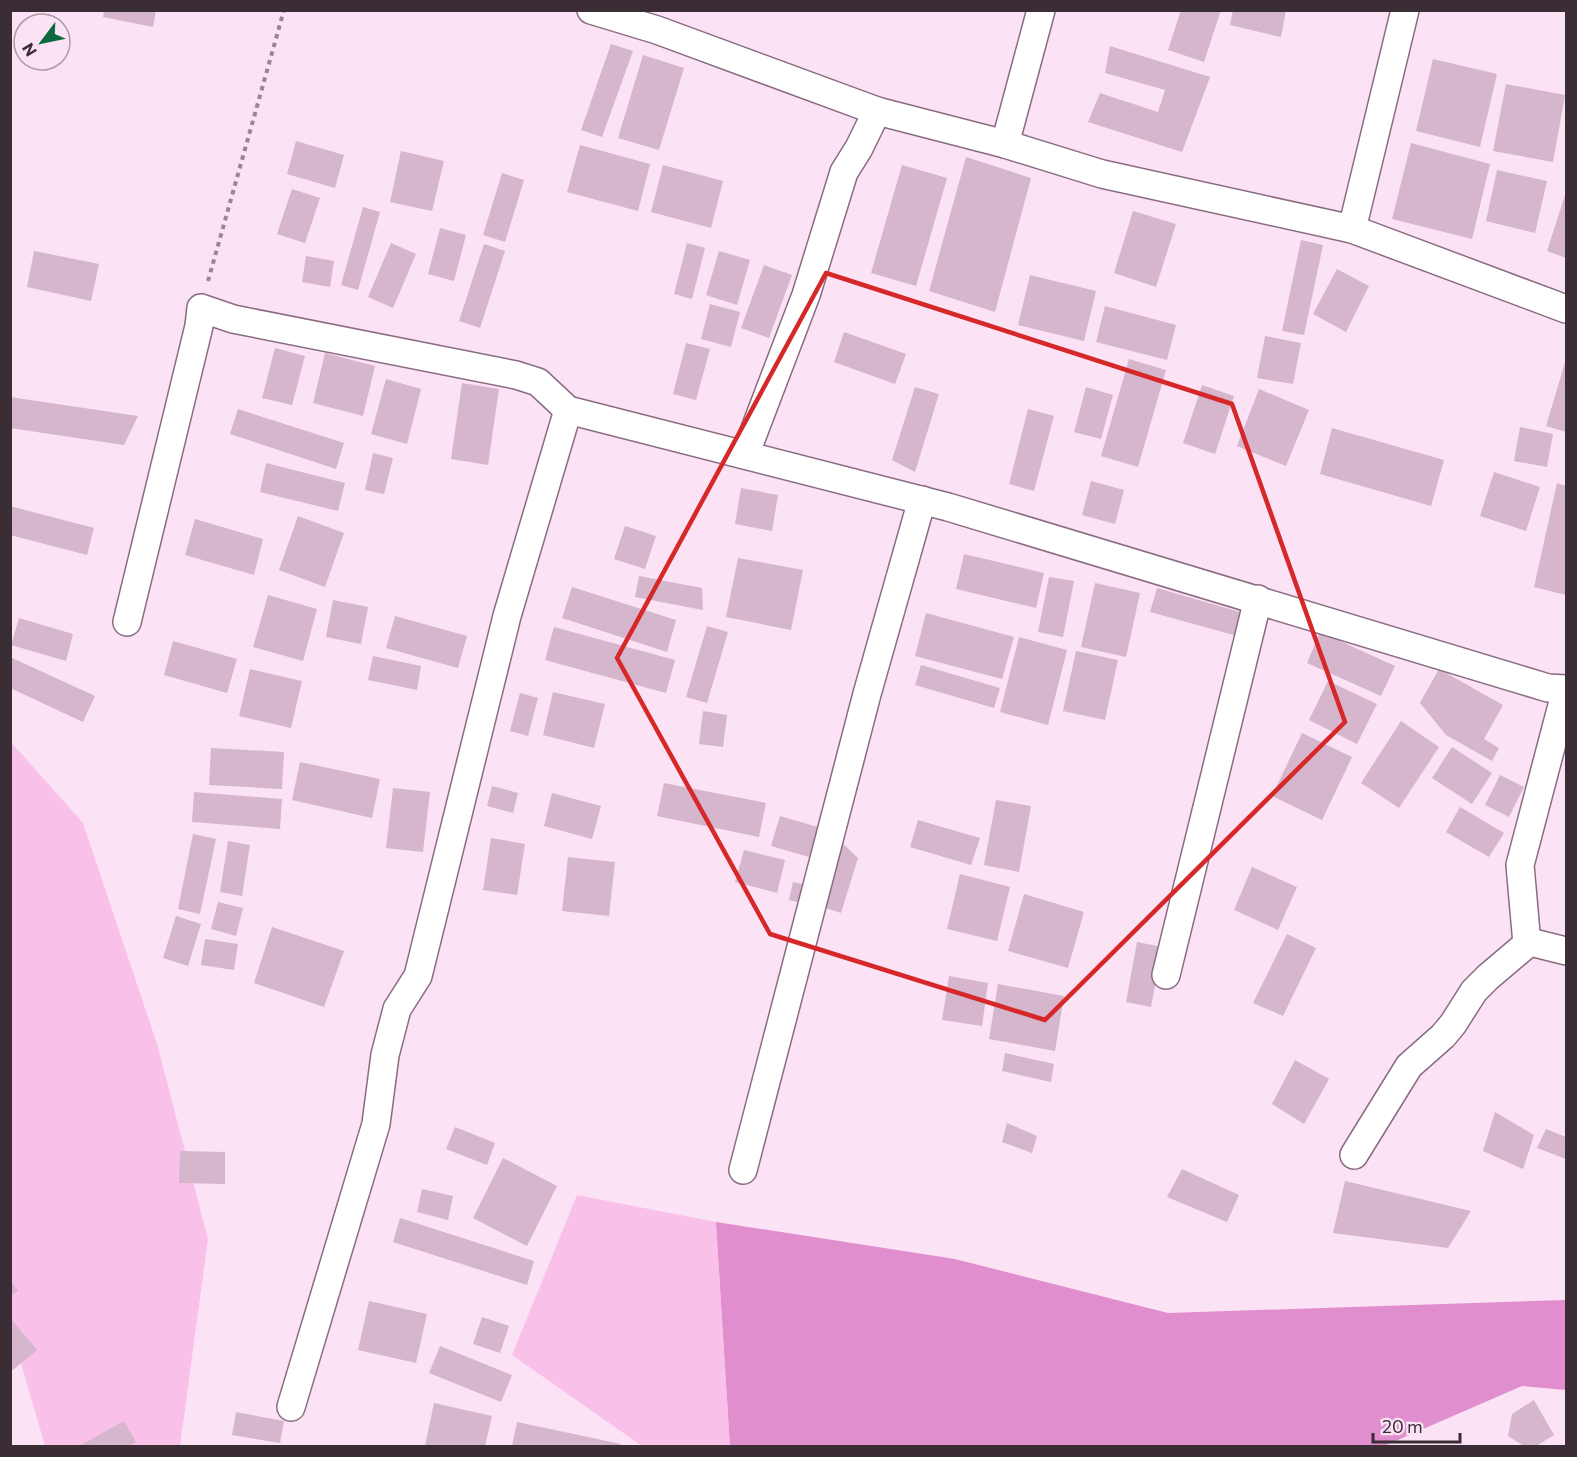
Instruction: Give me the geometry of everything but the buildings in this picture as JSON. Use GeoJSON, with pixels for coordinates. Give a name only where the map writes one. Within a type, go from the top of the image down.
{"type":"FeatureCollection","features":[{"type":"Feature","properties":{"kind":"street"},"geometry":{"type":"LineString","coordinates":[[591,10],[660,20],[877,111],[1005,144],[1102,174],[1352,229],[1566,309]]}},
{"type":"Feature","properties":{"kind":"street"},"geometry":{"type":"LineString","coordinates":[[1005,144],[1041,10]]}},
{"type":"Feature","properties":{"kind":"street"},"geometry":{"type":"LineString","coordinates":[[1352,229],[1405,10]]}},
{"type":"Feature","properties":{"kind":"street"},"geometry":{"type":"LineString","coordinates":[[745,455],[806,295],[844,172],[860,148],[877,111]]}},
{"type":"Feature","properties":{"kind":"street"},"geometry":{"type":"LineString","coordinates":[[127,622],[199,326],[201,308],[233,319],[516,375],[538,382],[568,410],[922,500],[1258,599],[1548,688],[1566,689],[1520,865],[1527,944]]}},
{"type":"Feature","properties":{"kind":"street"},"geometry":{"type":"LineString","coordinates":[[291,1407],[376,1124],[385,1055],[397,1009],[418,976],[507,616],[568,410]]}},
{"type":"Feature","properties":{"kind":"street"},"geometry":{"type":"LineString","coordinates":[[743,1170],[867,693],[922,500]]}},
{"type":"Feature","properties":{"kind":"street"},"geometry":{"type":"LineString","coordinates":[[1166,975],[1258,599]]}},
{"type":"Feature","properties":{"kind":"street"},"geometry":{"type":"LineString","coordinates":[[1354,1155],[1409,1066],[1443,1036],[1474,991],[1488,977],[1527,944],[1534,943],[1566,951]]}},
{"type":"Feature","properties":{"kind":"path"},"geometry":{"type":"LineString","coordinates":[[201,308],[284,10]]}},
{"type":"Feature","properties":{"kind":"highlighted area"},"geometry":{"type":"Polygon","coordinates":[[[826,273],[1232,404],[1345,722],[1045,1020],[770,934],[617,658],[826,273]]]}},
{"type":"Feature","properties":{"kind":"shaded area"},"geometry":{"type":"Polygon","coordinates":[[[10,741],[83,823],[157,1044],[208,1239],[180,1446],[45,1446],[11,1329],[10,741]]]}},
{"type":"Feature","properties":{"kind":"shaded area"},"geometry":{"type":"Polygon","coordinates":[[[577,1195],[716,1222],[730,1446],[642,1446],[512,1355],[577,1195]]]}},
{"type":"Feature","properties":{"kind":"shaded area"},"geometry":{"type":"Polygon","coordinates":[[[716,1222],[955,1259],[1168,1313],[1566,1300],[1566,1390],[1522,1386],[1384,1446],[730,1446],[716,1222]]]}}]}
